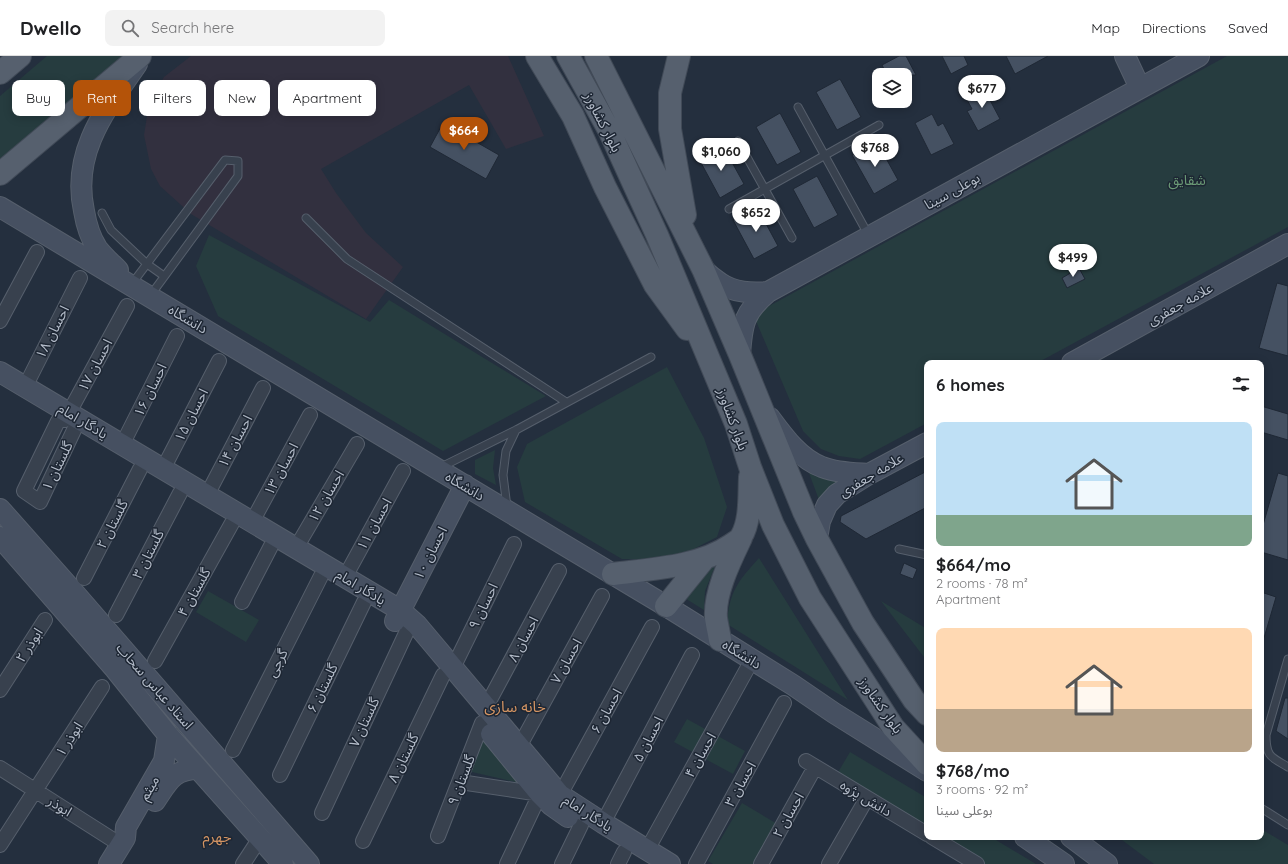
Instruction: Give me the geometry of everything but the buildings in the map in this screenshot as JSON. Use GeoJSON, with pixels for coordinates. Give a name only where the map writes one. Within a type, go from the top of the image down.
{"type":"FeatureCollection","features":[{"type":"Feature","properties":{"kind":"main road"},"geometry":{"type":"LineString","coordinates":[[0,73],[20,56]]}},
{"type":"Feature","properties":{"kind":"main road"},"geometry":{"type":"LineString","coordinates":[[0,174],[142,56]]}},
{"type":"Feature","properties":{"kind":"main road"},"geometry":{"type":"LineString","coordinates":[[537,56],[573,116],[605,186],[655,285],[710,362]]}},
{"type":"Feature","properties":{"kind":"main road","name":"بلوار کشاورز"},"geometry":{"type":"LineString","coordinates":[[568,56],[616,146],[657,235],[736,424],[750,467],[773,525],[810,598],[893,727],[924,761]]}},
{"type":"Feature","properties":{"kind":"main road","name":"بلوار کشاورز"},"geometry":{"type":"LineString","coordinates":[[596,56],[703,269],[760,402],[804,512],[817,539],[863,623],[914,700],[924,711]]}},
{"type":"Feature","properties":{"kind":"main road"},"geometry":{"type":"LineString","coordinates":[[679,56],[670,93],[670,129],[689,240]]}},
{"type":"Feature","properties":{"kind":"main road"},"geometry":{"type":"LineString","coordinates":[[720,640],[716,617],[718,600],[728,565],[746,524],[749,508],[750,467]]}},
{"type":"Feature","properties":{"kind":"main road"},"geometry":{"type":"LineString","coordinates":[[613,574],[666,567],[704,559],[724,550],[741,538]]}},
{"type":"Feature","properties":{"kind":"main road"},"geometry":{"type":"LineString","coordinates":[[666,606],[704,559]]}},
{"type":"Feature","properties":{"kind":"street"},"geometry":{"type":"LineString","coordinates":[[131,285],[97,247],[86,223],[82,202],[81,176],[87,148],[98,124],[110,102],[142,56]]}},
{"type":"Feature","properties":{"kind":"street","name":"بوعلی سینا"},"geometry":{"type":"LineString","coordinates":[[740,354],[742,331],[748,314],[756,302],[768,292],[1199,56]]}},
{"type":"Feature","properties":{"kind":"street"},"geometry":{"type":"LineString","coordinates":[[1127,58],[1140,88]]}},
{"type":"Feature","properties":{"kind":"street","name":"دانشگاه"},"geometry":{"type":"LineString","coordinates":[[0,207],[666,606],[924,769]]}},
{"type":"Feature","properties":{"kind":"street","name":"علامه جعفری"},"geometry":{"type":"LineString","coordinates":[[1077,360],[1288,244]]}},
{"type":"Feature","properties":{"kind":"street"},"geometry":{"type":"LineString","coordinates":[[0,321],[37,252]]}},
{"type":"Feature","properties":{"kind":"street"},"geometry":{"type":"LineString","coordinates":[[703,269],[720,284],[736,290],[751,293],[768,292]]}},
{"type":"Feature","properties":{"kind":"street","name":"احسان ۱۸"},"geometry":{"type":"LineString","coordinates":[[25,386],[80,278]]}},
{"type":"Feature","properties":{"kind":"street","name":"احسان ۱۷"},"geometry":{"type":"LineString","coordinates":[[66,422],[127,306]]}},
{"type":"Feature","properties":{"kind":"street","name":"احسان ۱۶"},"geometry":{"type":"LineString","coordinates":[[122,445],[177,336]]}},
{"type":"Feature","properties":{"kind":"street","name":"احسان ۱۵"},"geometry":{"type":"LineString","coordinates":[[163,469],[219,361]]}},
{"type":"Feature","properties":{"kind":"street","name":"یادگار امام"},"geometry":{"type":"LineString","coordinates":[[0,372],[25,386],[66,422],[122,445],[345,577],[401,621]]}},
{"type":"Feature","properties":{"kind":"street","name":"یادگار امام"},"geometry":{"type":"LineString","coordinates":[[0,386],[66,422],[140,469],[364,602],[401,621],[417,624],[448,672],[484,715],[540,794],[551,805],[581,825],[621,858],[646,857],[670,864]]}},
{"type":"Feature","properties":{"kind":"street","name":"احسان ۱۴"},"geometry":{"type":"LineString","coordinates":[[206,495],[263,388]]}},
{"type":"Feature","properties":{"kind":"street"},"geometry":{"type":"LineString","coordinates":[[760,402],[789,443],[804,456],[822,467],[844,473],[869,474]]}},
{"type":"Feature","properties":{"kind":"street","name":"احسان ۱۳"},"geometry":{"type":"LineString","coordinates":[[252,522],[310,416]]}},
{"type":"Feature","properties":{"kind":"street","name":"گلستان ۱"},"geometry":{"type":"LineString","coordinates":[[66,422],[40,502],[24,491],[66,422]]}},
{"type":"Feature","properties":{"kind":"street","name":"احسان ۱۲"},"geometry":{"type":"LineString","coordinates":[[296,548],[357,444]]}},
{"type":"Feature","properties":{"kind":"street","name":"علامه جعفری"},"geometry":{"type":"LineString","coordinates":[[817,539],[820,521],[827,505],[837,494],[869,474],[924,444]]}},
{"type":"Feature","properties":{"kind":"street","name":"گلستان ۲"},"geometry":{"type":"LineString","coordinates":[[84,578],[140,469]]}},
{"type":"Feature","properties":{"kind":"street","name":"احسان ۱۱"},"geometry":{"type":"LineString","coordinates":[[345,577],[403,471]]}},
{"type":"Feature","properties":{"kind":"street","name":"احسان ۱۰"},"geometry":{"type":"LineString","coordinates":[[401,621],[465,485]]}},
{"type":"Feature","properties":{"kind":"street","name":"گلستان ۳"},"geometry":{"type":"LineString","coordinates":[[116,616],[180,492]]}},
{"type":"Feature","properties":{"kind":"street","name":"استاد عباس سحاب"},"geometry":{"type":"LineString","coordinates":[[0,509],[71,589],[306,863]]}},
{"type":"Feature","properties":{"kind":"street","name":"گلستان ۴"},"geometry":{"type":"LineString","coordinates":[[156,660],[232,523]]}},
{"type":"Feature","properties":{"kind":"street","name":"استاد عباس سحاب"},"geometry":{"type":"LineString","coordinates":[[0,537],[115,669],[168,735],[283,864]]}},
{"type":"Feature","properties":{"kind":"street","name":"احسان ۹"},"geometry":{"type":"LineString","coordinates":[[448,672],[514,544]]}},
{"type":"Feature","properties":{"kind":"street"},"geometry":{"type":"LineString","coordinates":[[242,602],[271,546]]}},
{"type":"Feature","properties":{"kind":"street","name":"احسان ۸"},"geometry":{"type":"LineString","coordinates":[[484,715],[559,571]]}},
{"type":"Feature","properties":{"kind":"street","name":"گرجی"},"geometry":{"type":"LineString","coordinates":[[233,750],[321,576]]}},
{"type":"Feature","properties":{"kind":"street","name":"احسان ۷"},"geometry":{"type":"LineString","coordinates":[[519,747],[602,596]]}},
{"type":"Feature","properties":{"kind":"street","name":"گلستان ۶"},"geometry":{"type":"LineString","coordinates":[[280,775],[364,602]]}},
{"type":"Feature","properties":{"kind":"street","name":"ابوذر ۲"},"geometry":{"type":"LineString","coordinates":[[0,690],[45,620]]}},
{"type":"Feature","properties":{"kind":"street","name":"گلستان ۷"},"geometry":{"type":"LineString","coordinates":[[322,813],[401,621]]}},
{"type":"Feature","properties":{"kind":"street","name":"احسان ۶"},"geometry":{"type":"LineString","coordinates":[[560,795],[652,626]]}},
{"type":"Feature","properties":{"kind":"street","name":"احسان ۵"},"geometry":{"type":"LineString","coordinates":[[603,823],[692,656]]}},
{"type":"Feature","properties":{"kind":"street","name":"احسان ۴"},"geometry":{"type":"LineString","coordinates":[[646,857],[752,660]]}},
{"type":"Feature","properties":{"kind":"street","name":"گلستان ۸"},"geometry":{"type":"LineString","coordinates":[[364,841],[448,672]]}},
{"type":"Feature","properties":{"kind":"street","name":"ابوذر ۱"},"geometry":{"type":"LineString","coordinates":[[0,845],[102,687]]}},
{"type":"Feature","properties":{"kind":"street","name":"احسان ۳"},"geometry":{"type":"LineString","coordinates":[[696,864],[784,703]]}},
{"type":"Feature","properties":{"kind":"street","name":"یادگار امام"},"geometry":{"type":"LineString","coordinates":[[484,715],[519,747],[560,795],[603,823],[646,857]]}},
{"type":"Feature","properties":{"kind":"street","name":"گلستان ۹"},"geometry":{"type":"LineString","coordinates":[[438,836],[460,782],[484,715]]}},
{"type":"Feature","properties":{"kind":"street","name":"میثم"},"geometry":{"type":"LineString","coordinates":[[109,864],[123,842],[126,827],[164,761],[168,735]]}},
{"type":"Feature","properties":{"kind":"street","name":"دانش پژوه"},"geometry":{"type":"LineString","coordinates":[[811,764],[924,832]]}},
{"type":"Feature","properties":{"kind":"street","name":"احسان ۲"},"geometry":{"type":"LineString","coordinates":[[761,864],[811,764]]}},
{"type":"Feature","properties":{"kind":"street","name":"ابوذر"},"geometry":{"type":"LineString","coordinates":[[0,768],[123,842]]}},
{"type":"Feature","properties":{"kind":"street","name":"میثم"},"geometry":{"type":"LineString","coordinates":[[123,842],[134,834],[170,778],[179,772],[189,769],[198,769]]}},
{"type":"Feature","properties":{"kind":"street"},"geometry":{"type":"LineString","coordinates":[[460,782],[540,794],[507,864]]}},
{"type":"Feature","properties":{"kind":"street"},"geometry":{"type":"LineString","coordinates":[[829,864],[867,798]]}},
{"type":"Feature","properties":{"kind":"street"},"geometry":{"type":"LineString","coordinates":[[562,864],[581,825]]}},
{"type":"Feature","properties":{"kind":"street"},"geometry":{"type":"LineString","coordinates":[[243,864],[260,838]]}},
{"type":"Feature","properties":{"kind":"street"},"geometry":{"type":"LineString","coordinates":[[936,840],[959,860],[977,864]]}},
{"type":"Feature","properties":{"kind":"street"},"geometry":{"type":"LineString","coordinates":[[1029,840],[1064,864]]}},
{"type":"Feature","properties":{"kind":"street"},"geometry":{"type":"LineString","coordinates":[[1074,840],[1107,864]]}},
{"type":"Feature","properties":{"kind":"lane"},"geometry":{"type":"LineString","coordinates":[[798,107],[869,237]]}},
{"type":"Feature","properties":{"kind":"lane"},"geometry":{"type":"LineString","coordinates":[[729,209],[879,125]]}},
{"type":"Feature","properties":{"kind":"lane"},"geometry":{"type":"LineString","coordinates":[[738,141],[792,238]]}},
{"type":"Feature","properties":{"kind":"lane"},"geometry":{"type":"LineString","coordinates":[[131,285],[224,160],[238,161],[238,176],[150,296]]}},
{"type":"Feature","properties":{"kind":"lane"},"geometry":{"type":"LineString","coordinates":[[102,213],[111,230],[147,264],[164,276]]}},
{"type":"Feature","properties":{"kind":"lane"},"geometry":{"type":"LineString","coordinates":[[306,218],[347,259],[566,402]]}},
{"type":"Feature","properties":{"kind":"lane"},"geometry":{"type":"LineString","coordinates":[[437,468],[516,430],[651,357]]}},
{"type":"Feature","properties":{"kind":"lane"},"geometry":{"type":"LineString","coordinates":[[507,510],[503,475],[506,451],[516,430]]}},
{"type":"Feature","properties":{"kind":"lane"},"geometry":{"type":"LineString","coordinates":[[899,549],[924,554]]}},
{"type":"Feature","properties":{"kind":"lane"},"geometry":{"type":"LineString","coordinates":[[1288,659],[1266,735],[1266,746],[1271,757],[1288,767]]}},
{"type":"Feature","properties":{"kind":"lane"},"geometry":{"type":"LineString","coordinates":[[1264,810],[1288,825]]}},
{"type":"Feature","properties":{"kind":"shaded area"},"geometry":{"type":"Polygon","coordinates":[[[191,56],[508,56],[544,136],[506,149],[469,85],[321,169],[336,193],[366,233],[403,267],[366,319],[191,214],[160,186],[151,169],[144,135],[147,116],[206,116],[206,80],[162,80],[164,77],[191,56]]]}},
{"type":"Feature","properties":{"kind":"green space"},"geometry":{"type":"Polygon","coordinates":[[[47,56],[126,56],[97,80],[73,80],[73,100],[65,107],[65,80],[19,80],[47,56]]]}},
{"type":"Feature","properties":{"kind":"green space","name":"شقایق"},"geometry":{"type":"Polygon","coordinates":[[[1227,56],[1288,56],[1288,227],[1043,360],[924,360],[924,425],[860,459],[839,456],[821,449],[803,431],[756,321],[760,311],[1227,56]]]}},
{"type":"Feature","properties":{"kind":"green space"},"geometry":{"type":"Polygon","coordinates":[[[12,86],[12,116],[54,116],[0,161],[0,96],[12,86]]]}},
{"type":"Feature","properties":{"kind":"green space"},"geometry":{"type":"Polygon","coordinates":[[[209,235],[370,322],[389,300],[546,396],[443,451],[218,316],[196,266],[209,235]]]}},
{"type":"Feature","properties":{"kind":"green space"},"geometry":{"type":"Polygon","coordinates":[[[667,367],[704,438],[727,507],[717,537],[680,556],[653,560],[622,559],[525,502],[517,467],[527,444],[667,367]]]}},
{"type":"Feature","properties":{"kind":"green space"},"geometry":{"type":"Polygon","coordinates":[[[495,450],[493,468],[496,485],[475,474],[475,460],[495,450]]]}},
{"type":"Feature","properties":{"kind":"green space"},"geometry":{"type":"Polygon","coordinates":[[[809,473],[818,477],[839,482],[819,500],[809,473]]]}},
{"type":"Feature","properties":{"kind":"green space"},"geometry":{"type":"Polygon","coordinates":[[[759,558],[848,700],[727,624],[732,595],[745,574],[759,558]]]}},
{"type":"Feature","properties":{"kind":"green space"},"geometry":{"type":"Polygon","coordinates":[[[717,561],[705,591],[704,610],[683,597],[717,561]]]}},
{"type":"Feature","properties":{"kind":"green space"},"geometry":{"type":"Polygon","coordinates":[[[208,591],[259,620],[246,642],[196,612],[208,591]]]}},
{"type":"Feature","properties":{"kind":"green space"},"geometry":{"type":"Polygon","coordinates":[[[881,601],[924,627],[924,657],[881,601]]]}},
{"type":"Feature","properties":{"kind":"green space"},"geometry":{"type":"Polygon","coordinates":[[[687,719],[745,751],[733,774],[674,742],[687,719]]]}},
{"type":"Feature","properties":{"kind":"green space"},"geometry":{"type":"Polygon","coordinates":[[[484,734],[524,784],[472,772],[471,766],[484,734]]]}},
{"type":"Feature","properties":{"kind":"green space"},"geometry":{"type":"Polygon","coordinates":[[[850,752],[924,796],[924,827],[837,774],[850,752]]]}},
{"type":"Feature","properties":{"kind":"green space"},"geometry":{"type":"Polygon","coordinates":[[[742,803],[779,825],[756,864],[713,864],[708,861],[742,803]]]}},
{"type":"Feature","properties":{"kind":"green space"},"geometry":{"type":"Polygon","coordinates":[[[1264,831],[1288,845],[1288,864],[1154,864],[1122,840],[1264,840],[1264,831]]]}},
{"type":"Feature","properties":{"kind":"green space"},"geometry":{"type":"Polygon","coordinates":[[[946,840],[996,840],[1036,864],[985,864],[946,840]]]}},
{"type":"Feature","properties":{"kind":"district","name":"خانه سازی"},"geometry":{"type":"Point","coordinates":[515,707]}},
{"type":"Feature","properties":{"kind":"district","name":"جهرم"},"geometry":{"type":"Point","coordinates":[217,837]}}]}
